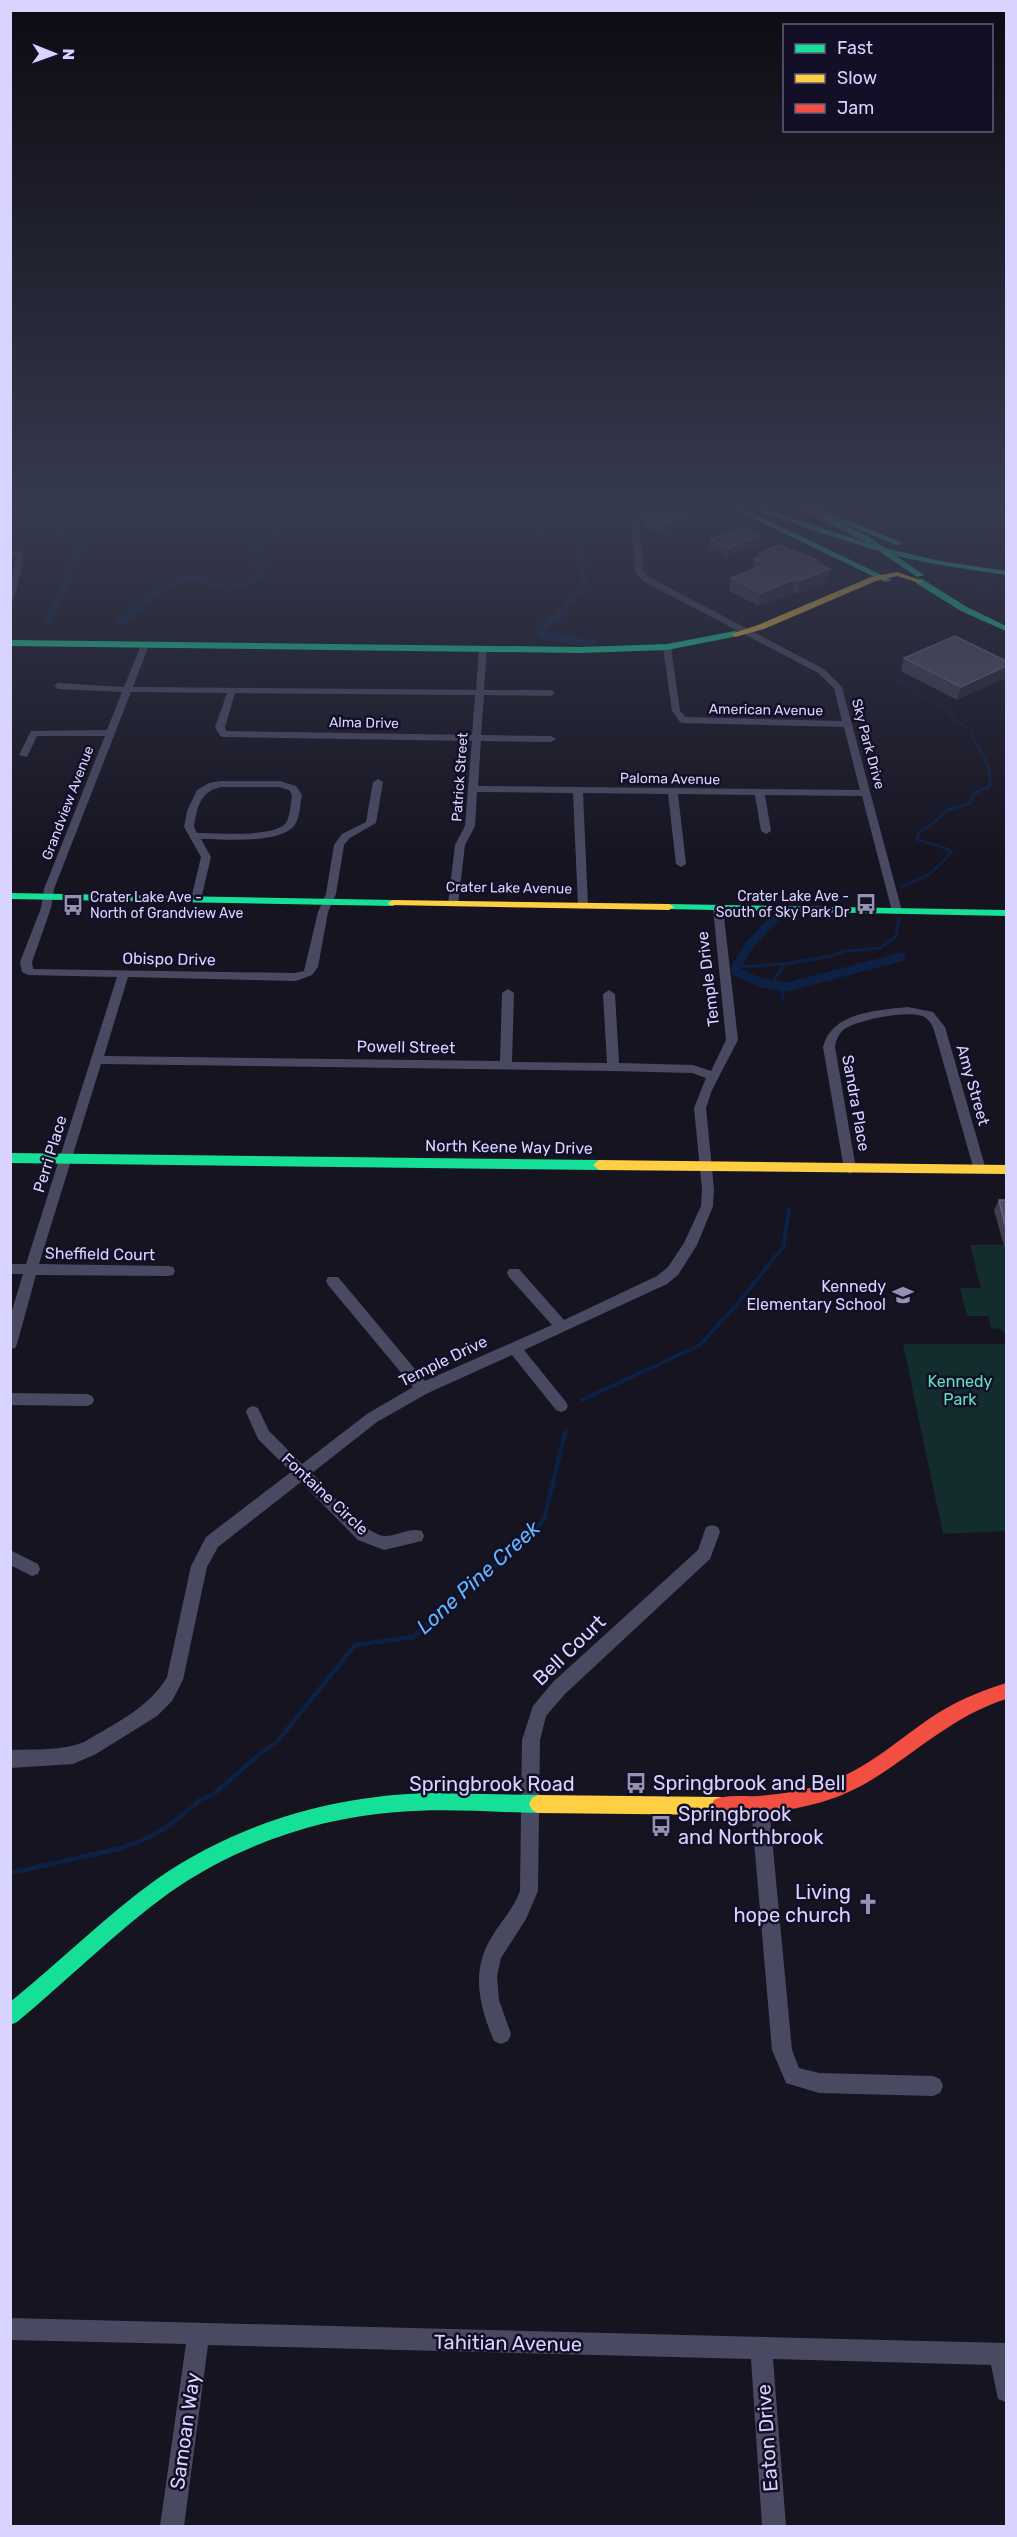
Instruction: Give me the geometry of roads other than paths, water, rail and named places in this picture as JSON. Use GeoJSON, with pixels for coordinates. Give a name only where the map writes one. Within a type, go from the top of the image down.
{"type":"FeatureCollection","features":[{"type":"Feature","properties":{"kind":"main road"},"geometry":{"type":"LineString","coordinates":[[10,643],[581,650],[667,647],[746,632],[768,623]]}},
{"type":"Feature","properties":{"kind":"main road"},"geometry":{"type":"LineString","coordinates":[[983,623],[1006,634]]}},
{"type":"Feature","properties":{"kind":"main road","name":"Crater Lake Avenue"},"geometry":{"type":"LineString","coordinates":[[10,897],[1006,913]]}},
{"type":"Feature","properties":{"kind":"main road","name":"North Keene Way Drive"},"geometry":{"type":"LineString","coordinates":[[10,1158],[1006,1170]]}},
{"type":"Feature","properties":{"kind":"main road","name":"Springbrook Road"},"geometry":{"type":"LineString","coordinates":[[10,2015],[158,1891],[218,1852],[272,1828],[355,1807],[399,1803],[760,1806],[801,1801],[834,1791],[867,1773],[943,1716],[971,1701],[1006,1691]]}},
{"type":"Feature","properties":{"kind":"street","name":"Sky Park Drive"},"geometry":{"type":"LineString","coordinates":[[730,623],[821,671],[838,687],[897,911]]}},
{"type":"Feature","properties":{"kind":"street","name":"Grandview Avenue"},"geometry":{"type":"LineString","coordinates":[[28,972],[26,962],[46,908],[49,889],[145,645]]}},
{"type":"Feature","properties":{"kind":"street","name":"American Avenue"},"geometry":{"type":"LineString","coordinates":[[667,647],[676,711],[683,720],[849,724]]}},
{"type":"Feature","properties":{"kind":"street","name":"Patrick Street"},"geometry":{"type":"LineString","coordinates":[[453,904],[460,845],[470,830],[483,648]]}},
{"type":"Feature","properties":{"kind":"street"},"geometry":{"type":"LineString","coordinates":[[58,686],[551,693]]}},
{"type":"Feature","properties":{"kind":"street","name":"Alma Drive"},"geometry":{"type":"LineString","coordinates":[[232,690],[220,727],[223,734],[551,739]]}},
{"type":"Feature","properties":{"kind":"street"},"geometry":{"type":"LineString","coordinates":[[24,755],[34,733],[109,733]]}},
{"type":"Feature","properties":{"kind":"street"},"geometry":{"type":"LineString","coordinates":[[328,902],[339,845],[346,836],[371,823],[378,782]]}},
{"type":"Feature","properties":{"kind":"street"},"geometry":{"type":"LineString","coordinates":[[194,836],[263,835],[282,831],[292,822],[296,791],[279,784],[207,785],[198,793],[189,827],[194,836],[206,857],[196,899]]}},
{"type":"Feature","properties":{"kind":"street","name":"Paloma Avenue"},"geometry":{"type":"LineString","coordinates":[[472,789],[760,794],[867,793]]}},
{"type":"Feature","properties":{"kind":"street"},"geometry":{"type":"LineString","coordinates":[[578,791],[583,906]]}},
{"type":"Feature","properties":{"kind":"street"},"geometry":{"type":"LineString","coordinates":[[673,793],[681,864]]}},
{"type":"Feature","properties":{"kind":"street"},"geometry":{"type":"LineString","coordinates":[[760,794],[766,831]]}},
{"type":"Feature","properties":{"kind":"street","name":"Obispo Drive"},"geometry":{"type":"LineString","coordinates":[[28,972],[296,977],[308,974],[312,967],[323,912],[328,902]]}},
{"type":"Feature","properties":{"kind":"street","name":"Temple Drive"},"geometry":{"type":"LineString","coordinates":[[10,1758],[73,1755],[100,1741],[159,1703],[175,1680],[199,1566],[204,1553],[227,1529],[372,1418],[423,1389],[644,1290],[662,1280],[673,1270],[690,1245],[707,1206],[700,1108],[702,1098],[727,1054],[733,1033],[718,908]]}},
{"type":"Feature","properties":{"kind":"street","name":"Perri Place"},"geometry":{"type":"LineString","coordinates":[[10,1344],[31,1269],[123,975]]}},
{"type":"Feature","properties":{"kind":"street"},"geometry":{"type":"LineString","coordinates":[[506,1065],[508,993]]}},
{"type":"Feature","properties":{"kind":"street"},"geometry":{"type":"LineString","coordinates":[[609,994],[613,1066]]}},
{"type":"Feature","properties":{"kind":"street","name":"Sandra Place"},"geometry":{"type":"LineString","coordinates":[[850,1169],[829,1047],[830,1039],[845,1024],[900,1010],[927,1013]]}},
{"type":"Feature","properties":{"kind":"street","name":"Amy Street"},"geometry":{"type":"LineString","coordinates":[[927,1013],[940,1030],[980,1170]]}},
{"type":"Feature","properties":{"kind":"street","name":"Powell Street"},"geometry":{"type":"LineString","coordinates":[[96,1060],[613,1066],[693,1069],[714,1076]]}},
{"type":"Feature","properties":{"kind":"street","name":"Sheffield Court"},"geometry":{"type":"LineString","coordinates":[[10,1269],[168,1271]]}},
{"type":"Feature","properties":{"kind":"street"},"geometry":{"type":"LineString","coordinates":[[514,1273],[561,1326]]}},
{"type":"Feature","properties":{"kind":"street"},"geometry":{"type":"LineString","coordinates":[[333,1281],[423,1389]]}},
{"type":"Feature","properties":{"kind":"street"},"geometry":{"type":"LineString","coordinates":[[514,1347],[561,1406]]}},
{"type":"Feature","properties":{"kind":"street"},"geometry":{"type":"LineString","coordinates":[[10,1399],[87,1400]]}},
{"type":"Feature","properties":{"kind":"street","name":"Fontaine Circle"},"geometry":{"type":"LineString","coordinates":[[253,1412],[263,1435],[364,1535],[384,1543],[416,1536]]}},
{"type":"Feature","properties":{"kind":"street","name":"Bell Court"},"geometry":{"type":"LineString","coordinates":[[501,2034],[490,2003],[486,1979],[489,1958],[524,1908],[529,1891],[531,1740],[539,1712],[559,1688],[705,1554],[712,1532]]}},
{"type":"Feature","properties":{"kind":"street"},"geometry":{"type":"LineString","coordinates":[[10,1557],[32,1569]]}},
{"type":"Feature","properties":{"kind":"street"},"geometry":{"type":"LineString","coordinates":[[760,1806],[782,2050],[787,2067],[793,2076],[819,2083],[933,2086]]}},
{"type":"Feature","properties":{"kind":"street","name":"Tahitian Avenue"},"geometry":{"type":"LineString","coordinates":[[10,2329],[1003,2354]]}},
{"type":"Feature","properties":{"kind":"street","name":"Samoan Way"},"geometry":{"type":"LineString","coordinates":[[172,2526],[198,2335]]}},
{"type":"Feature","properties":{"kind":"street","name":"Eaton Drive"},"geometry":{"type":"LineString","coordinates":[[761,2349],[774,2526]]}},
{"type":"Feature","properties":{"kind":"street"},"geometry":{"type":"LineString","coordinates":[[1003,2354],[1006,2391]]}},
{"type":"Feature","properties":{"kind":"waterway"},"geometry":{"type":"LineString","coordinates":[[548,623],[540,630],[544,635],[593,644]]}},
{"type":"Feature","properties":{"kind":"waterway","name":"Lone Pine Creek"},"geometry":{"type":"LineString","coordinates":[[888,674],[947,710],[958,722],[972,730],[973,740],[977,746]]}},
{"type":"Feature","properties":{"kind":"waterway","name":"Lone Pine Creek"},"geometry":{"type":"LineString","coordinates":[[902,887],[930,874],[952,852],[917,839],[919,832],[931,825],[947,810],[970,803],[975,793],[989,787],[989,771],[976,744]]}},
{"type":"Feature","properties":{"kind":"waterway"},"geometry":{"type":"LineString","coordinates":[[777,916],[750,944],[735,969],[737,972],[762,983],[787,987],[901,957]]}},
{"type":"Feature","properties":{"kind":"waterway","name":"Lone Pine Creek"},"geometry":{"type":"LineString","coordinates":[[785,964],[831,956],[845,951],[880,948],[896,936],[899,918]]}},
{"type":"Feature","properties":{"kind":"waterway","name":"Lone Pine Creek"},"geometry":{"type":"LineString","coordinates":[[735,967],[785,964]]}},
{"type":"Feature","properties":{"kind":"waterway","name":"Lone Pine Creek"},"geometry":{"type":"LineString","coordinates":[[783,1000],[783,993],[774,985],[775,978],[785,964]]}},
{"type":"Feature","properties":{"kind":"waterway","name":"Lone Pine Creek"},"geometry":{"type":"LineString","coordinates":[[582,1400],[700,1345],[739,1302],[783,1247],[789,1210]]}},
{"type":"Feature","properties":{"kind":"waterway","name":"Lone Pine Creek"},"geometry":{"type":"LineString","coordinates":[[565,1435],[566,1430]]}},
{"type":"Feature","properties":{"kind":"waterway","name":"Lone Pine Creek"},"geometry":{"type":"LineString","coordinates":[[10,1873],[122,1848],[170,1825],[200,1800],[214,1794],[263,1751],[276,1743],[355,1645],[413,1637],[537,1528],[544,1519],[565,1433]]}},
{"type":"Feature","properties":{"kind":"place","name":"Crater Lake Ave - South of Sky Park Dr"},"geometry":{"type":"Point","coordinates":[866,904]}},
{"type":"Feature","properties":{"kind":"place","name":"Crater Lake Ave - North of Grandview Ave"},"geometry":{"type":"Point","coordinates":[73,905]}},
{"type":"Feature","properties":{"kind":"place","name":"Kennedy Elementary School"},"geometry":{"type":"Point","coordinates":[903,1295]}},
{"type":"Feature","properties":{"kind":"place","name":"Springbrook and Bell"},"geometry":{"type":"Point","coordinates":[636,1783]}},
{"type":"Feature","properties":{"kind":"place","name":"Springbrook and Northbrook"},"geometry":{"type":"Point","coordinates":[661,1826]}},
{"type":"Feature","properties":{"kind":"place","name":"Living hope church"},"geometry":{"type":"Point","coordinates":[868,1904]}},
{"type":"Feature","properties":{"kind":"park label","name":"Kennedy Park"},"geometry":{"type":"Point","coordinates":[960,1390]}}]}
